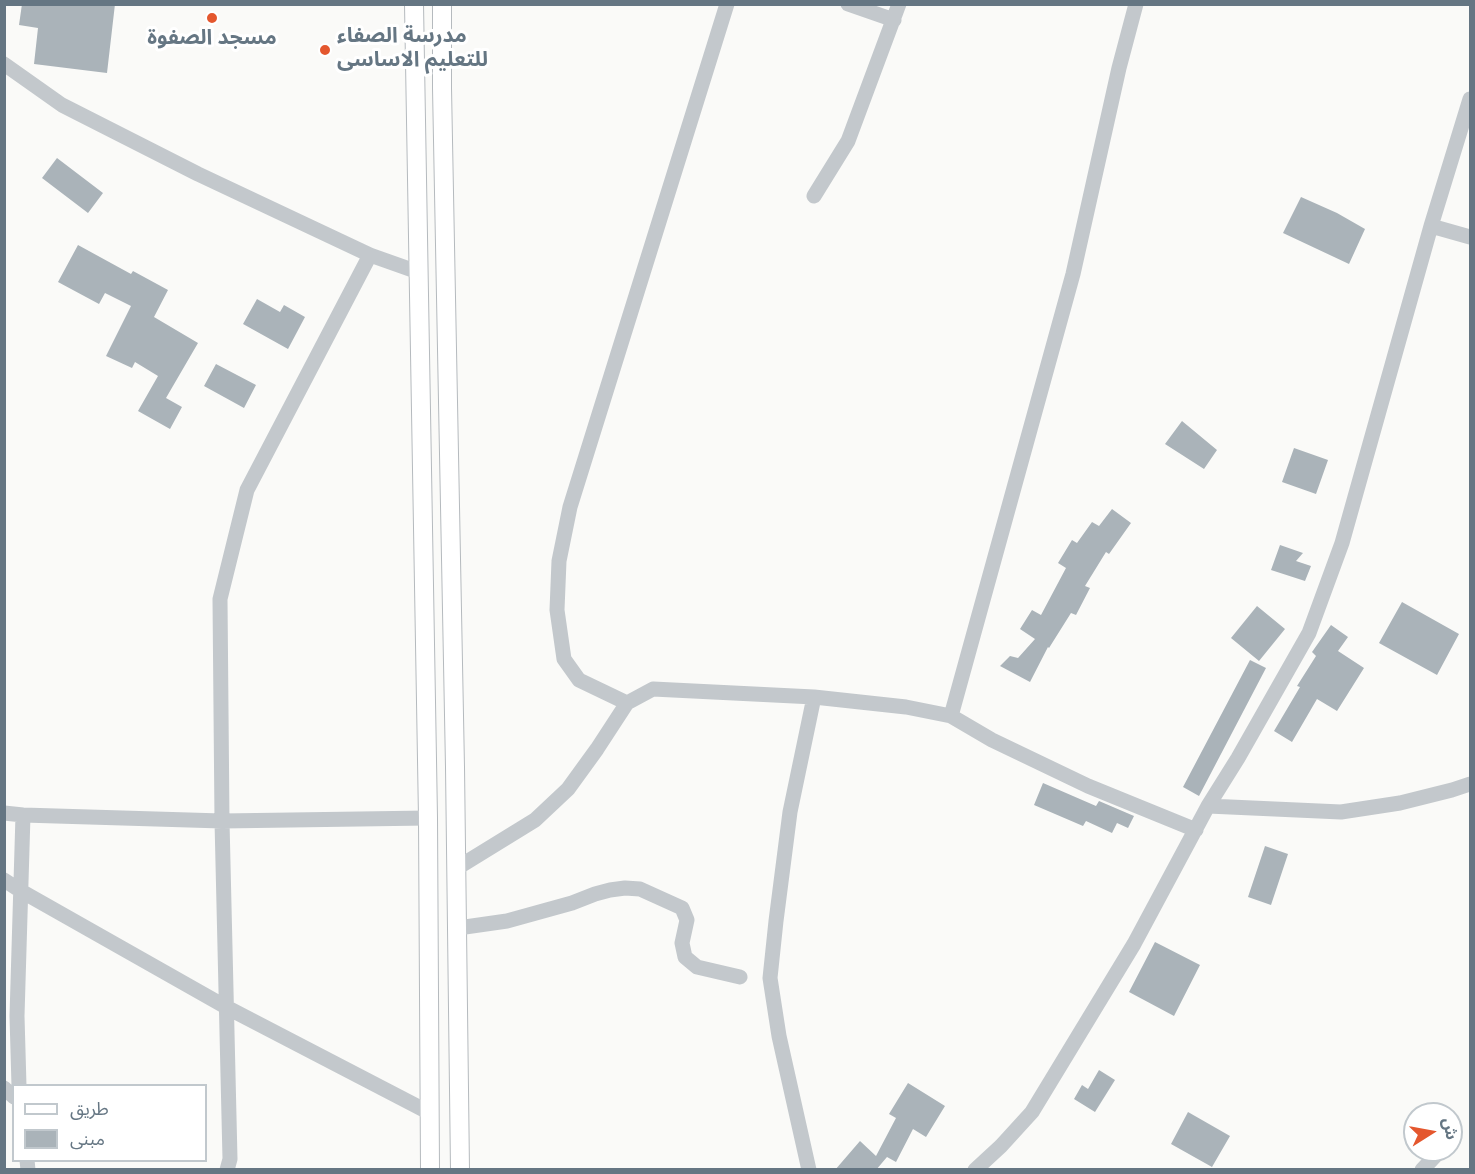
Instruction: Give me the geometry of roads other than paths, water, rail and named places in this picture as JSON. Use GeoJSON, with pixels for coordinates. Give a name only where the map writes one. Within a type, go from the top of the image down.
{"type":"FeatureCollection","features":[{"type":"Feature","properties":{"kind":"main road"},"geometry":{"type":"LineString","coordinates":[[442,5],[460,1170]]}},
{"type":"Feature","properties":{"kind":"main road"},"geometry":{"type":"LineString","coordinates":[[412,7],[428,818],[430,1170]]}},
{"type":"Feature","properties":{"kind":"street"},"geometry":{"type":"LineString","coordinates":[[627,703],[579,680],[564,659],[557,610],[559,561],[570,507],[727,4]]}},
{"type":"Feature","properties":{"kind":"street"},"geometry":{"type":"LineString","coordinates":[[848,4],[894,20]]}},
{"type":"Feature","properties":{"kind":"street"},"geometry":{"type":"LineString","coordinates":[[814,196],[848,141],[899,4]]}},
{"type":"Feature","properties":{"kind":"street"},"geometry":{"type":"LineString","coordinates":[[951,716],[1073,274],[1119,68],[1136,4]]}},
{"type":"Feature","properties":{"kind":"street"},"geometry":{"type":"LineString","coordinates":[[4,64],[62,105],[198,174],[370,255],[418,272]]}},
{"type":"Feature","properties":{"kind":"street"},"geometry":{"type":"LineString","coordinates":[[975,1170],[1032,1112],[1134,944],[1208,806],[1309,633],[1342,543],[1431,226],[1470,99]]}},
{"type":"Feature","properties":{"kind":"street"},"geometry":{"type":"LineString","coordinates":[[1431,226],[1470,237]]}},
{"type":"Feature","properties":{"kind":"street"},"geometry":{"type":"LineString","coordinates":[[227,1170],[230,1159],[222,821],[220,599],[247,490],[370,255]]}},
{"type":"Feature","properties":{"kind":"street"},"geometry":{"type":"LineString","coordinates":[[457,868],[535,820],[568,789],[627,703],[653,689],[814,697],[906,707],[951,716],[992,740],[1069,777],[1196,830]]}},
{"type":"Feature","properties":{"kind":"street"},"geometry":{"type":"LineString","coordinates":[[809,1170],[779,1036],[770,978],[790,812],[814,697]]}},
{"type":"Feature","properties":{"kind":"street"},"geometry":{"type":"LineString","coordinates":[[1208,806],[1341,812],[1400,803],[1470,784]]}},
{"type":"Feature","properties":{"kind":"street"},"geometry":{"type":"LineString","coordinates":[[4,813],[222,821],[428,818]]}},
{"type":"Feature","properties":{"kind":"street"},"geometry":{"type":"LineString","coordinates":[[19,1084],[17,1016],[22,815]]}},
{"type":"Feature","properties":{"kind":"street"},"geometry":{"type":"LineString","coordinates":[[4,880],[226,1007],[430,1113]]}},
{"type":"Feature","properties":{"kind":"street"},"geometry":{"type":"LineString","coordinates":[[458,928],[507,921],[610,890],[640,889],[682,908],[687,920],[682,943],[685,957],[697,967],[740,977]]}},
{"type":"Feature","properties":{"kind":"place","name":"مسجد الصفوة"},"geometry":{"type":"Point","coordinates":[212,18]}},
{"type":"Feature","properties":{"kind":"place","name":"مدرسة الصفاء للتعليم الاساسى"},"geometry":{"type":"Point","coordinates":[325,50]}}]}
